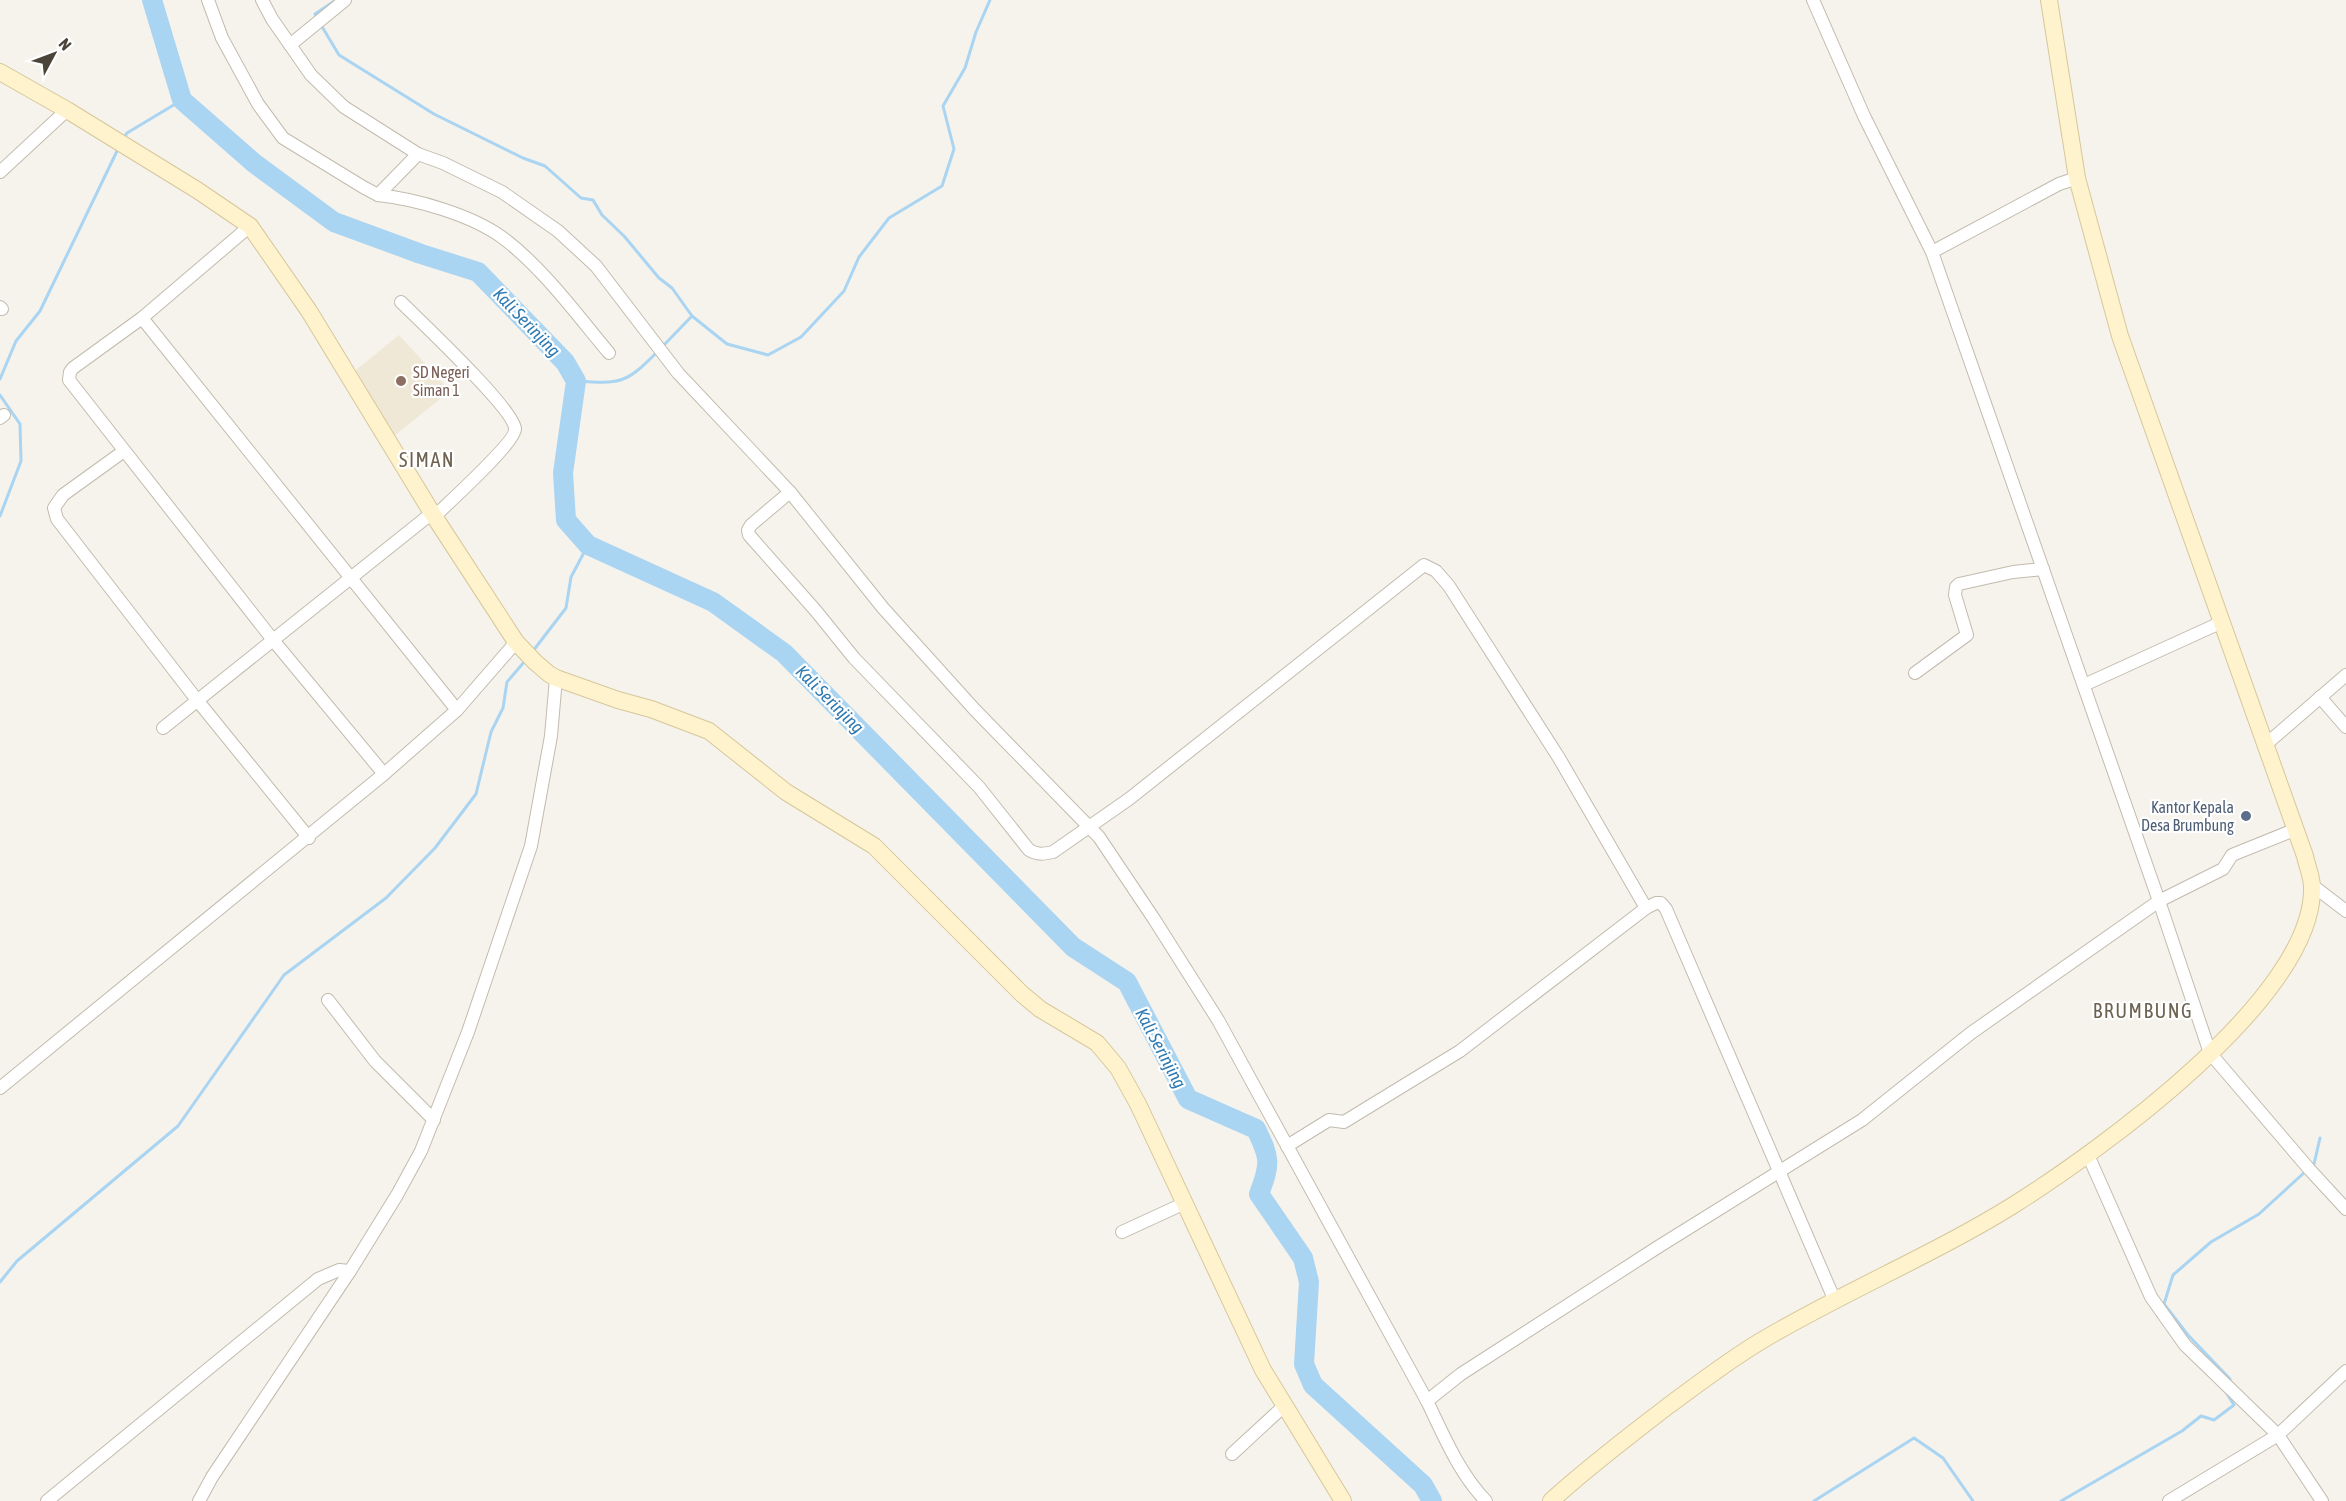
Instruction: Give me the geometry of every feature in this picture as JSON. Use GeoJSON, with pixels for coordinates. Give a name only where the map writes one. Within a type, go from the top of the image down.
{"type":"FeatureCollection","features":[{"type":"Feature","properties":{"kind":"main road"},"geometry":{"type":"LineString","coordinates":[[1551,1501],[1618,1444],[1697,1384],[1761,1341],[1938,1248],[2011,1206],[2088,1155],[2145,1112],[2235,1029],[2277,978],[2297,943],[2309,911],[2312,885],[2305,856],[2220,623],[2120,336],[2077,178],[2049,0]]}},
{"type":"Feature","properties":{"kind":"main road"},"geometry":{"type":"LineString","coordinates":[[0,72],[67,110],[133,153],[227,208],[250,226],[309,311],[433,515],[518,645],[535,662],[556,678],[651,709],[709,731],[786,792],[874,846],[1022,994],[1040,1009],[1097,1043],[1107,1053],[1138,1104],[1263,1370],[1343,1501]]}},
{"type":"Feature","properties":{"kind":"street"},"geometry":{"type":"LineString","coordinates":[[208,0],[222,38],[258,105],[283,138],[378,195],[402,197],[449,211],[468,218],[503,238],[536,269],[609,352]]}},
{"type":"Feature","properties":{"kind":"street"},"geometry":{"type":"LineString","coordinates":[[262,0],[311,75],[337,101],[359,118],[418,154],[443,163],[502,192],[558,231],[596,266],[650,338],[700,397],[790,492],[883,608],[975,710],[1108,849],[1218,1020],[1427,1401],[1458,1464],[1486,1501]]}},
{"type":"Feature","properties":{"kind":"street"},"geometry":{"type":"LineString","coordinates":[[290,45],[345,0]]}},
{"type":"Feature","properties":{"kind":"street"},"geometry":{"type":"LineString","coordinates":[[1813,0],[1864,116],[1932,252],[2210,1053],[2308,1169],[2346,1209]]}},
{"type":"Feature","properties":{"kind":"street"},"geometry":{"type":"LineString","coordinates":[[0,172],[67,110]]}},
{"type":"Feature","properties":{"kind":"street"},"geometry":{"type":"LineString","coordinates":[[378,195],[418,154]]}},
{"type":"Feature","properties":{"kind":"street"},"geometry":{"type":"LineString","coordinates":[[1932,252],[2042,192],[2077,178]]}},
{"type":"Feature","properties":{"kind":"street"},"geometry":{"type":"LineString","coordinates":[[250,226],[142,318],[73,368],[69,375],[75,389],[273,640],[384,774]]}},
{"type":"Feature","properties":{"kind":"street"},"geometry":{"type":"LineString","coordinates":[[163,728],[351,577],[433,515],[513,436],[515,427],[481,382],[401,302]]}},
{"type":"Feature","properties":{"kind":"street"},"geometry":{"type":"LineString","coordinates":[[142,318],[457,710]]}},
{"type":"Feature","properties":{"kind":"street"},"geometry":{"type":"LineString","coordinates":[[124,451],[63,495],[56,503],[54,513],[197,699],[309,838]]}},
{"type":"Feature","properties":{"kind":"street"},"geometry":{"type":"LineString","coordinates":[[790,492],[751,525],[748,530],[749,535],[854,658],[979,788],[1029,850],[1043,854],[1053,852],[1090,828],[1424,565],[1436,571],[1449,586],[1559,758],[1646,908]]}},
{"type":"Feature","properties":{"kind":"street"},"geometry":{"type":"LineString","coordinates":[[1915,673],[1967,635],[1955,595],[1959,584],[2013,572],[2043,569]]}},
{"type":"Feature","properties":{"kind":"street"},"geometry":{"type":"LineString","coordinates":[[2084,685],[2220,623]]}},
{"type":"Feature","properties":{"kind":"street"},"geometry":{"type":"LineString","coordinates":[[0,1088],[309,838],[384,774],[457,710],[518,645]]}},
{"type":"Feature","properties":{"kind":"street"},"geometry":{"type":"LineString","coordinates":[[2264,746],[2346,675]]}},
{"type":"Feature","properties":{"kind":"street"},"geometry":{"type":"LineString","coordinates":[[199,1501],[218,1468],[350,1271],[421,1151],[468,1032],[531,846],[551,736],[556,678]]}},
{"type":"Feature","properties":{"kind":"street"},"geometry":{"type":"LineString","coordinates":[[2320,698],[2346,727]]}},
{"type":"Feature","properties":{"kind":"street"},"geometry":{"type":"LineString","coordinates":[[1427,1401],[1471,1367],[1862,1120],[1971,1033],[2159,901],[2223,869],[2232,855],[2294,830]]}},
{"type":"Feature","properties":{"kind":"street"},"geometry":{"type":"LineString","coordinates":[[2312,885],[2346,911]]}},
{"type":"Feature","properties":{"kind":"street"},"geometry":{"type":"LineString","coordinates":[[1287,1146],[1329,1120],[1344,1122],[1460,1052],[1646,908],[1661,903],[1666,909],[1835,1301]]}},
{"type":"Feature","properties":{"kind":"street"},"geometry":{"type":"LineString","coordinates":[[328,1000],[375,1061],[434,1120]]}},
{"type":"Feature","properties":{"kind":"street"},"geometry":{"type":"LineString","coordinates":[[2088,1155],[2151,1297],[2185,1345],[2278,1434],[2322,1501]]}},
{"type":"Feature","properties":{"kind":"street"},"geometry":{"type":"LineString","coordinates":[[1122,1232],[1185,1203]]}},
{"type":"Feature","properties":{"kind":"street"},"geometry":{"type":"LineString","coordinates":[[47,1501],[318,1279],[339,1270],[350,1271]]}},
{"type":"Feature","properties":{"kind":"street"},"geometry":{"type":"LineString","coordinates":[[2169,1501],[2278,1434],[2346,1371]]}},
{"type":"Feature","properties":{"kind":"street"},"geometry":{"type":"LineString","coordinates":[[1232,1454],[1284,1406]]}},
{"type":"Feature","properties":{"kind":"shaded area","name":"SD Negeri Siman 1"},"geometry":{"type":"Polygon","coordinates":[[[399,335],[450,391],[394,436],[356,370],[399,335]]]}},
{"type":"Feature","properties":{"kind":"waterway","name":"Kali Serinjing"},"geometry":{"type":"LineString","coordinates":[[152,0],[182,100],[254,163],[334,222],[478,272],[565,362],[576,381],[563,473],[566,520],[588,545],[713,602],[784,653],[1073,947],[1127,982],[1188,1099],[1256,1129],[1267,1161],[1266,1175],[1259,1194],[1303,1258],[1309,1282],[1304,1364],[1313,1385],[1423,1485],[1432,1501]]}},
{"type":"Feature","properties":{"kind":"waterway"},"geometry":{"type":"LineString","coordinates":[[317,19],[315,14],[336,0]]}},
{"type":"Feature","properties":{"kind":"waterway"},"geometry":{"type":"LineString","coordinates":[[663,346],[692,316],[727,344],[768,355],[801,337],[844,291],[859,257],[889,218],[942,186],[954,149],[943,106],[965,68],[976,32],[990,0]]}},
{"type":"Feature","properties":{"kind":"waterway"},"geometry":{"type":"LineString","coordinates":[[321,25],[339,55],[434,114],[523,158],[545,166],[581,198],[593,200],[602,215],[624,236],[659,278],[672,288],[692,316]]}},
{"type":"Feature","properties":{"kind":"waterway"},"geometry":{"type":"LineString","coordinates":[[124,138],[127,133],[182,100]]}},
{"type":"Feature","properties":{"kind":"waterway"},"geometry":{"type":"LineString","coordinates":[[0,379],[16,341],[40,311],[118,149]]}},
{"type":"Feature","properties":{"kind":"waterway"},"geometry":{"type":"LineString","coordinates":[[576,381],[613,382],[622,380],[638,370],[658,351]]}},
{"type":"Feature","properties":{"kind":"waterway"},"geometry":{"type":"LineString","coordinates":[[0,395],[20,424],[21,461],[0,516]]}},
{"type":"Feature","properties":{"kind":"waterway"},"geometry":{"type":"LineString","coordinates":[[533,651],[566,608],[571,577],[588,545]]}},
{"type":"Feature","properties":{"kind":"waterway"},"geometry":{"type":"LineString","coordinates":[[0,1282],[17,1261],[178,1126],[284,975],[386,898],[435,848],[476,794],[491,732],[503,708],[507,682],[525,661]]}},
{"type":"Feature","properties":{"kind":"waterway"},"geometry":{"type":"LineString","coordinates":[[2311,1167],[2314,1164],[2320,1138]]}},
{"type":"Feature","properties":{"kind":"waterway"},"geometry":{"type":"LineString","coordinates":[[2229,1381],[2230,1379],[2188,1335],[2164,1304],[2173,1275],[2211,1242],[2259,1214],[2306,1171]]}},
{"type":"Feature","properties":{"kind":"waterway"},"geometry":{"type":"LineString","coordinates":[[2061,1501],[2182,1431],[2201,1416],[2214,1420],[2234,1405],[2224,1389]]}},
{"type":"Feature","properties":{"kind":"waterway"},"geometry":{"type":"LineString","coordinates":[[1814,1501],[1914,1438],[1943,1458],[1973,1501]]}},
{"type":"Feature","properties":{"kind":"place","name":"SD Negeri Siman 1"},"geometry":{"type":"Point","coordinates":[401,381]}},
{"type":"Feature","properties":{"kind":"place","name":"Kantor Kepala Desa Brumbung"},"geometry":{"type":"Point","coordinates":[2246,816]}},
{"type":"Feature","properties":{"kind":"district","name":"SIMAN"},"geometry":{"type":"Point","coordinates":[427,459]}},
{"type":"Feature","properties":{"kind":"district","name":"BRUMBUNG"},"geometry":{"type":"Point","coordinates":[2143,1010]}}]}
